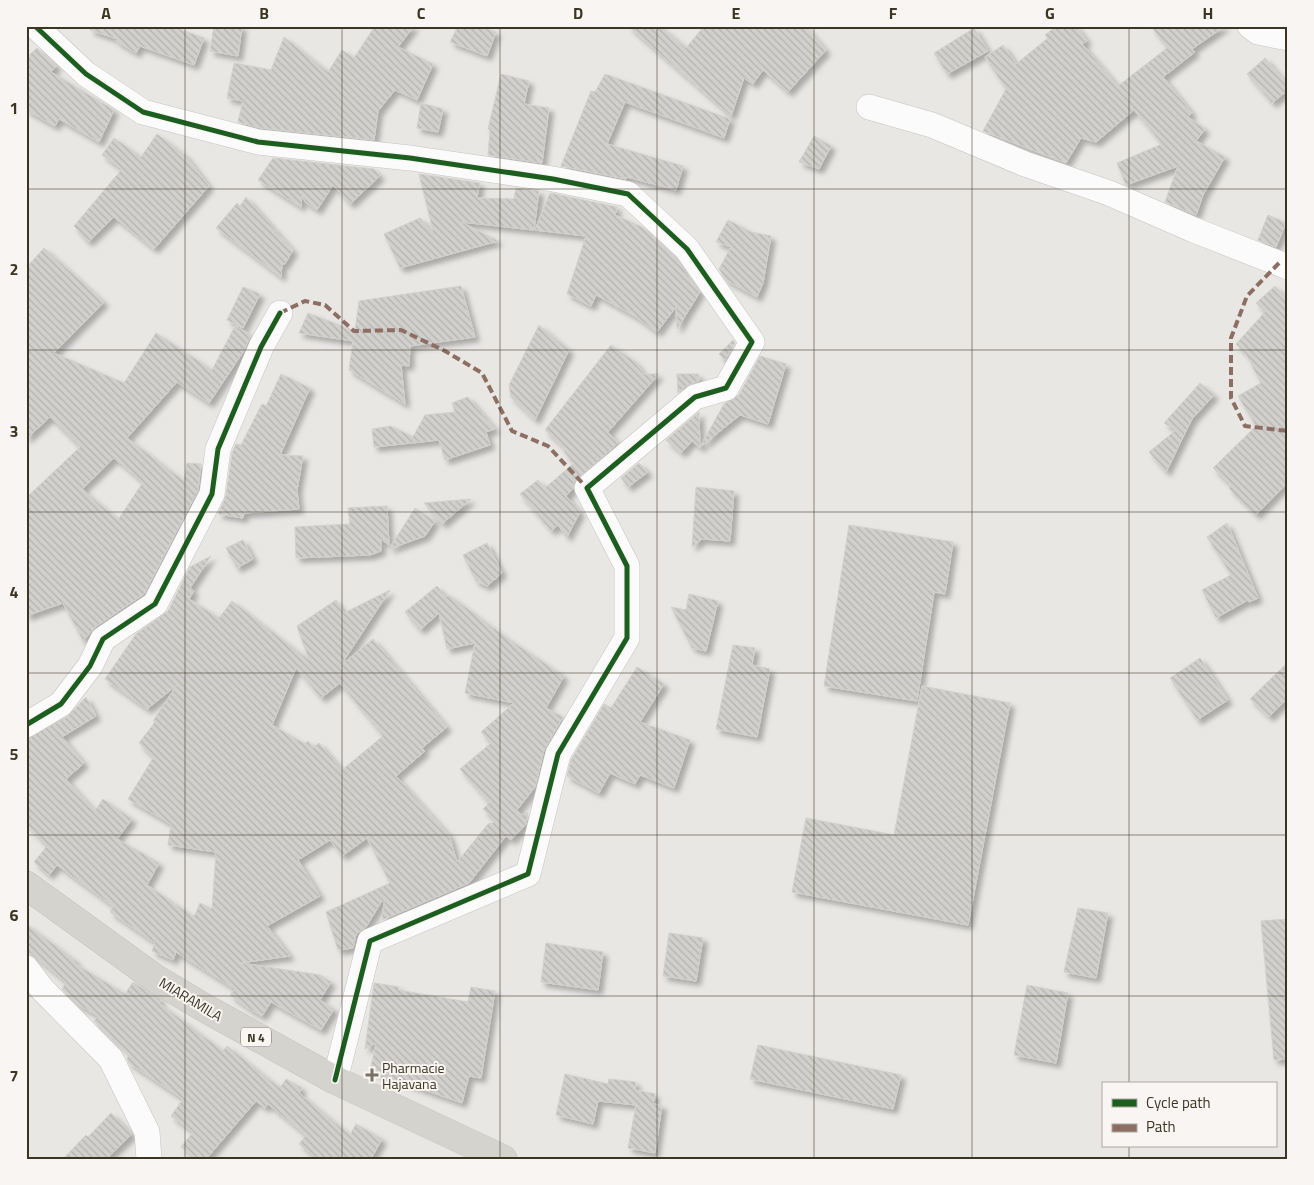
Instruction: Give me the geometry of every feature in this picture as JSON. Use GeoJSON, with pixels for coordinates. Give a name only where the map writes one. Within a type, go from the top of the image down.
{"type":"FeatureCollection","features":[{"type":"Feature","properties":{"kind":"main road","name":"MIARAMILA"},"geometry":{"type":"LineString","coordinates":[[26,885],[156,979],[202,1007],[335,1080],[504,1159]]}},
{"type":"Feature","properties":{"kind":"street"},"geometry":{"type":"LineString","coordinates":[[35,26],[86,74],[143,112],[258,142],[410,158],[552,179],[628,194],[687,249],[752,342],[726,388],[695,397],[587,488],[627,566],[627,638],[558,754],[528,874],[370,941],[335,1080]]}},
{"type":"Feature","properties":{"kind":"street"},"geometry":{"type":"LineString","coordinates":[[1250,26],[1258,32],[1288,38]]}},
{"type":"Feature","properties":{"kind":"street"},"geometry":{"type":"LineString","coordinates":[[868,107],[932,125],[1025,164],[1109,193],[1194,230],[1288,267]]}},
{"type":"Feature","properties":{"kind":"street"},"geometry":{"type":"LineString","coordinates":[[26,725],[61,704],[90,666],[104,639],[155,604],[212,494],[218,449],[261,347],[280,313]]}},
{"type":"Feature","properties":{"kind":"street"},"geometry":{"type":"LineString","coordinates":[[26,968],[42,988],[111,1059],[147,1132],[149,1159]]}},
{"type":"Feature","properties":{"kind":"building"},"geometry":{"type":"Polygon","coordinates":[[[91,26],[171,26],[204,38],[194,65],[140,46],[136,53],[116,41],[117,39],[90,30],[91,26]]]}},
{"type":"Feature","properties":{"kind":"building"},"geometry":{"type":"Polygon","coordinates":[[[214,26],[242,26],[238,56],[210,51],[214,26]]]}},
{"type":"Feature","properties":{"kind":"building"},"geometry":{"type":"Polygon","coordinates":[[[375,26],[414,26],[398,47],[433,64],[417,100],[395,90],[378,111],[374,140],[261,128],[238,122],[243,101],[227,98],[234,63],[271,70],[284,37],[328,72],[342,50],[354,58],[375,26]]]}},
{"type":"Feature","properties":{"kind":"building"},"geometry":{"type":"Polygon","coordinates":[[[458,26],[479,26],[496,32],[487,56],[450,42],[458,26]]]}},
{"type":"Feature","properties":{"kind":"building"},"geometry":{"type":"Polygon","coordinates":[[[628,26],[660,26],[686,48],[704,26],[805,26],[826,50],[788,92],[763,70],[753,84],[744,78],[731,116],[628,26]]]}},
{"type":"Feature","properties":{"kind":"building"},"geometry":{"type":"Polygon","coordinates":[[[1056,26],[1076,26],[1087,41],[1082,44],[1118,86],[1167,48],[1151,26],[1225,26],[1192,49],[1195,52],[1163,77],[1192,113],[1188,117],[1205,129],[1196,141],[1225,157],[1203,195],[1196,215],[1165,202],[1178,166],[1126,185],[1117,163],[1162,144],[1134,110],[1096,142],[1081,138],[1066,163],[983,131],[1006,89],[985,57],[1003,45],[1016,64],[1048,38],[1045,35],[1056,26]]]}},
{"type":"Feature","properties":{"kind":"building"},"geometry":{"type":"Polygon","coordinates":[[[974,28],[988,51],[947,74],[934,53],[974,28]]]}},
{"type":"Feature","properties":{"kind":"building"},"geometry":{"type":"Polygon","coordinates":[[[37,48],[57,66],[51,72],[114,110],[99,142],[59,119],[55,126],[26,110],[26,58],[37,48]]]}},
{"type":"Feature","properties":{"kind":"building"},"geometry":{"type":"Polygon","coordinates":[[[1265,58],[1288,85],[1288,90],[1272,103],[1247,74],[1265,58]]]}},
{"type":"Feature","properties":{"kind":"building"},"geometry":{"type":"Polygon","coordinates":[[[501,74],[529,81],[524,104],[549,108],[542,163],[488,155],[490,130],[488,129],[501,74]]]}},
{"type":"Feature","properties":{"kind":"building"},"geometry":{"type":"Polygon","coordinates":[[[605,74],[730,119],[724,138],[625,102],[607,144],[683,166],[676,190],[627,177],[626,179],[561,166],[591,91],[595,92],[605,74]]]}},
{"type":"Feature","properties":{"kind":"building"},"geometry":{"type":"Polygon","coordinates":[[[421,103],[443,109],[438,132],[417,128],[421,103]]]}},
{"type":"Feature","properties":{"kind":"building"},"geometry":{"type":"Polygon","coordinates":[[[157,134],[186,156],[209,186],[154,249],[114,217],[88,242],[74,226],[122,169],[102,155],[114,138],[141,157],[157,134]]]}},
{"type":"Feature","properties":{"kind":"building"},"geometry":{"type":"Polygon","coordinates":[[[814,136],[831,146],[819,169],[799,162],[814,136]]]}},
{"type":"Feature","properties":{"kind":"building"},"geometry":{"type":"Polygon","coordinates":[[[273,158],[374,169],[380,176],[350,204],[333,185],[317,210],[305,202],[302,194],[301,207],[258,180],[273,158]]]}},
{"type":"Feature","properties":{"kind":"building"},"geometry":{"type":"Polygon","coordinates":[[[419,174],[480,183],[477,198],[514,199],[516,188],[539,191],[534,230],[461,222],[498,241],[400,268],[384,234],[420,218],[433,231],[419,174]]]}},
{"type":"Feature","properties":{"kind":"building"},"geometry":{"type":"Polygon","coordinates":[[[550,193],[617,207],[615,215],[642,227],[676,258],[700,292],[677,329],[676,307],[657,332],[633,315],[596,295],[591,306],[567,294],[586,236],[535,230],[550,193]]]}},
{"type":"Feature","properties":{"kind":"building"},"geometry":{"type":"Polygon","coordinates":[[[246,197],[293,250],[285,264],[282,264],[281,277],[216,228],[237,203],[240,206],[246,197]]]}},
{"type":"Feature","properties":{"kind":"building"},"geometry":{"type":"Polygon","coordinates":[[[1268,215],[1286,223],[1276,247],[1258,240],[1268,215]]]}},
{"type":"Feature","properties":{"kind":"building"},"geometry":{"type":"Polygon","coordinates":[[[728,220],[751,232],[771,236],[763,283],[757,297],[726,280],[719,269],[731,247],[716,242],[728,220]]]}},
{"type":"Feature","properties":{"kind":"building"},"geometry":{"type":"Polygon","coordinates":[[[44,248],[104,302],[54,353],[124,383],[156,333],[212,370],[235,326],[251,335],[243,352],[209,403],[177,382],[127,438],[184,481],[187,463],[201,464],[198,490],[144,594],[95,627],[83,641],[63,603],[26,616],[26,498],[80,447],[50,417],[26,439],[26,268],[44,248]],[[114,458],[82,489],[118,520],[143,482],[114,458]]]}},
{"type":"Feature","properties":{"kind":"building"},"geometry":{"type":"Polygon","coordinates":[[[461,286],[475,337],[410,346],[409,366],[401,365],[405,404],[349,370],[353,341],[299,333],[308,313],[355,331],[359,301],[461,286]]]}},
{"type":"Feature","properties":{"kind":"building"},"geometry":{"type":"Polygon","coordinates":[[[1275,286],[1288,299],[1288,482],[1256,515],[1229,488],[1231,486],[1213,468],[1256,426],[1238,396],[1261,383],[1246,354],[1236,344],[1265,312],[1256,303],[1275,286]]]}},
{"type":"Feature","properties":{"kind":"building"},"geometry":{"type":"Polygon","coordinates":[[[243,287],[260,294],[243,328],[227,320],[243,287]]]}},
{"type":"Feature","properties":{"kind":"building"},"geometry":{"type":"Polygon","coordinates":[[[539,325],[569,350],[535,420],[511,397],[509,385],[539,325]]]}},
{"type":"Feature","properties":{"kind":"building"},"geometry":{"type":"Polygon","coordinates":[[[733,340],[735,343],[725,360],[719,354],[733,340]]]}},
{"type":"Feature","properties":{"kind":"building"},"geometry":{"type":"Polygon","coordinates":[[[611,345],[635,362],[644,374],[659,374],[608,432],[618,443],[574,482],[573,489],[566,496],[580,512],[567,537],[558,525],[551,531],[520,494],[538,480],[545,488],[574,463],[564,452],[566,450],[545,430],[611,345]]]}},
{"type":"Feature","properties":{"kind":"building"},"geometry":{"type":"Polygon","coordinates":[[[760,356],[786,364],[768,424],[740,415],[700,447],[724,404],[739,395],[760,356]]]}},
{"type":"Feature","properties":{"kind":"building"},"geometry":{"type":"Polygon","coordinates":[[[281,374],[310,388],[280,455],[303,456],[297,490],[299,509],[244,513],[243,518],[218,514],[226,496],[232,453],[236,444],[241,445],[262,404],[266,406],[281,374]]]}},
{"type":"Feature","properties":{"kind":"building"},"geometry":{"type":"Polygon","coordinates":[[[677,374],[698,374],[699,381],[686,386],[678,393],[677,374]]]}},
{"type":"Feature","properties":{"kind":"building"},"geometry":{"type":"Polygon","coordinates":[[[1200,383],[1214,395],[1192,419],[1166,472],[1149,452],[1176,430],[1164,423],[1200,383]]]}},
{"type":"Feature","properties":{"kind":"building"},"geometry":{"type":"Polygon","coordinates":[[[468,397],[495,429],[486,432],[490,445],[445,460],[439,440],[374,447],[372,429],[391,426],[413,437],[425,415],[455,412],[452,403],[468,397]]]}},
{"type":"Feature","properties":{"kind":"building"},"geometry":{"type":"Polygon","coordinates":[[[699,412],[700,448],[692,441],[681,453],[666,440],[699,412]]]}},
{"type":"Feature","properties":{"kind":"building"},"geometry":{"type":"Polygon","coordinates":[[[639,463],[648,472],[628,487],[621,478],[639,463]]]}},
{"type":"Feature","properties":{"kind":"building"},"geometry":{"type":"Polygon","coordinates":[[[696,487],[734,491],[730,541],[702,539],[692,547],[696,487]]]}},
{"type":"Feature","properties":{"kind":"building"},"geometry":{"type":"Polygon","coordinates":[[[471,499],[442,524],[424,503],[471,499]]]}},
{"type":"Feature","properties":{"kind":"building"},"geometry":{"type":"Polygon","coordinates":[[[387,506],[389,545],[381,539],[381,551],[370,555],[296,558],[295,527],[350,524],[348,508],[387,506]]]}},
{"type":"Feature","properties":{"kind":"building"},"geometry":{"type":"Polygon","coordinates":[[[415,508],[435,521],[425,536],[389,549],[415,508]]]}},
{"type":"Feature","properties":{"kind":"building"},"geometry":{"type":"Polygon","coordinates":[[[1227,523],[1258,598],[1249,602],[1248,600],[1216,618],[1202,590],[1231,575],[1207,537],[1227,523]]]}},
{"type":"Feature","properties":{"kind":"building"},"geometry":{"type":"Polygon","coordinates":[[[849,525],[953,542],[945,594],[934,592],[917,701],[824,686],[849,525]]]}},
{"type":"Feature","properties":{"kind":"building"},"geometry":{"type":"Polygon","coordinates":[[[243,540],[253,559],[237,568],[226,548],[243,540]]]}},
{"type":"Feature","properties":{"kind":"building"},"geometry":{"type":"Polygon","coordinates":[[[487,543],[502,573],[487,586],[476,581],[463,555],[487,543]]]}},
{"type":"Feature","properties":{"kind":"building"},"geometry":{"type":"Polygon","coordinates":[[[211,556],[190,588],[194,591],[189,599],[219,618],[232,601],[309,660],[297,626],[336,600],[344,613],[390,590],[341,665],[373,639],[447,727],[422,748],[425,751],[396,776],[449,835],[457,862],[488,824],[496,822],[483,809],[489,803],[460,769],[491,743],[481,732],[514,703],[465,693],[475,643],[447,649],[439,613],[420,630],[405,612],[437,586],[446,597],[449,595],[504,636],[564,676],[546,708],[563,717],[544,750],[535,787],[517,810],[522,815],[528,813],[526,824],[511,840],[506,836],[469,883],[382,920],[385,896],[366,927],[356,934],[353,948],[338,950],[326,912],[390,883],[367,838],[342,856],[330,840],[298,860],[320,896],[267,926],[290,956],[240,963],[320,975],[331,982],[320,1000],[334,1009],[321,1030],[271,1002],[262,1016],[248,1008],[230,995],[235,989],[176,952],[173,960],[152,951],[155,943],[110,912],[113,906],[57,865],[49,875],[34,862],[47,846],[26,824],[26,739],[68,716],[86,697],[96,716],[62,737],[84,763],[66,779],[95,811],[103,799],[132,819],[117,839],[159,863],[147,885],[194,917],[200,903],[212,909],[216,852],[168,845],[171,824],[128,799],[153,758],[139,743],[155,722],[153,721],[177,685],[147,709],[105,679],[136,634],[168,611],[190,567],[211,556]],[[296,668],[272,725],[305,744],[308,741],[313,748],[319,743],[342,770],[383,736],[340,683],[321,698],[296,668]]]}},
{"type":"Feature","properties":{"kind":"building"},"geometry":{"type":"Polygon","coordinates":[[[689,594],[718,601],[706,651],[692,648],[671,607],[686,610],[689,594]]]}},
{"type":"Feature","properties":{"kind":"building"},"geometry":{"type":"Polygon","coordinates":[[[733,645],[755,648],[752,665],[770,669],[757,737],[716,729],[733,645]]]}},
{"type":"Feature","properties":{"kind":"building"},"geometry":{"type":"Polygon","coordinates":[[[1200,658],[1228,700],[1197,720],[1170,678],[1200,658]]]}},
{"type":"Feature","properties":{"kind":"building"},"geometry":{"type":"Polygon","coordinates":[[[1288,662],[1288,698],[1269,717],[1250,699],[1288,662]]]}},
{"type":"Feature","properties":{"kind":"building"},"geometry":{"type":"Polygon","coordinates":[[[637,667],[664,684],[640,722],[690,740],[674,788],[640,775],[635,784],[610,773],[599,793],[567,776],[571,760],[604,704],[611,708],[637,667]]]}},
{"type":"Feature","properties":{"kind":"building"},"geometry":{"type":"Polygon","coordinates":[[[922,686],[1010,703],[968,925],[792,892],[806,818],[894,835],[922,686]]]}},
{"type":"Feature","properties":{"kind":"building"},"geometry":{"type":"Polygon","coordinates":[[[1078,908],[1108,913],[1096,978],[1064,972],[1078,908]]]}},
{"type":"Feature","properties":{"kind":"building"},"geometry":{"type":"Polygon","coordinates":[[[1288,919],[1288,1059],[1274,1060],[1261,921],[1288,919]]]}},
{"type":"Feature","properties":{"kind":"building"},"geometry":{"type":"Polygon","coordinates":[[[26,924],[76,961],[74,963],[125,994],[133,982],[161,1000],[159,1003],[223,1051],[227,1046],[280,1088],[286,1079],[302,1088],[299,1093],[350,1135],[356,1124],[382,1139],[371,1159],[318,1159],[299,1144],[306,1135],[268,1104],[265,1108],[256,1101],[206,1159],[196,1159],[181,1147],[193,1132],[171,1116],[183,1099],[129,1063],[127,1058],[130,1055],[94,1021],[98,1016],[77,1004],[62,989],[66,982],[26,950],[26,924]]]}},
{"type":"Feature","properties":{"kind":"building"},"geometry":{"type":"Polygon","coordinates":[[[669,933],[703,938],[696,981],[663,976],[669,933]]]}},
{"type":"Feature","properties":{"kind":"building"},"geometry":{"type":"Polygon","coordinates":[[[546,943],[603,952],[598,990],[541,982],[546,943]]]}},
{"type":"Feature","properties":{"kind":"building"},"geometry":{"type":"Polygon","coordinates":[[[374,983],[399,987],[398,990],[468,1002],[471,987],[495,991],[481,1078],[469,1076],[462,1103],[370,1071],[376,1043],[365,1049],[374,983]]]}},
{"type":"Feature","properties":{"kind":"building"},"geometry":{"type":"Polygon","coordinates":[[[1027,985],[1068,993],[1056,1063],[1014,1055],[1027,985]]]}},
{"type":"Feature","properties":{"kind":"building"},"geometry":{"type":"Polygon","coordinates":[[[758,1045],[901,1075],[893,1109],[750,1079],[758,1045]]]}},
{"type":"Feature","properties":{"kind":"building"},"geometry":{"type":"Polygon","coordinates":[[[565,1074],[608,1084],[609,1079],[636,1082],[635,1090],[655,1094],[653,1104],[662,1105],[655,1153],[628,1148],[636,1105],[598,1101],[593,1124],[556,1115],[565,1074]]]}},
{"type":"Feature","properties":{"kind":"building"},"geometry":{"type":"Polygon","coordinates":[[[111,1113],[132,1134],[109,1156],[112,1159],[63,1159],[86,1135],[88,1137],[111,1113]]]}},
{"type":"Feature","properties":{"kind":"marked path"},"geometry":{"type":"LineString","coordinates":[[1279,263],[1247,296],[1231,338],[1231,398],[1245,426],[1288,431]]}},
{"type":"Feature","properties":{"kind":"marked path"},"geometry":{"type":"LineString","coordinates":[[280,313],[305,301],[325,305],[354,331],[401,330],[445,351],[482,373],[512,431],[548,446],[587,488]]}},
{"type":"Feature","properties":{"kind":"cycle path"},"geometry":{"type":"LineString","coordinates":[[35,26],[86,74],[143,112],[258,142],[410,158],[553,179],[628,194],[687,249],[752,342],[726,388],[695,397],[587,488],[627,566],[627,638],[558,754],[528,874],[370,941],[335,1080]]}},
{"type":"Feature","properties":{"kind":"cycle path"},"geometry":{"type":"LineString","coordinates":[[26,725],[61,704],[90,666],[103,639],[155,604],[212,494],[218,449],[261,347],[280,313]]}},
{"type":"Feature","properties":{"kind":"place","name":"Pharmacie Hajavana"},"geometry":{"type":"Point","coordinates":[372,1075]}}]}
